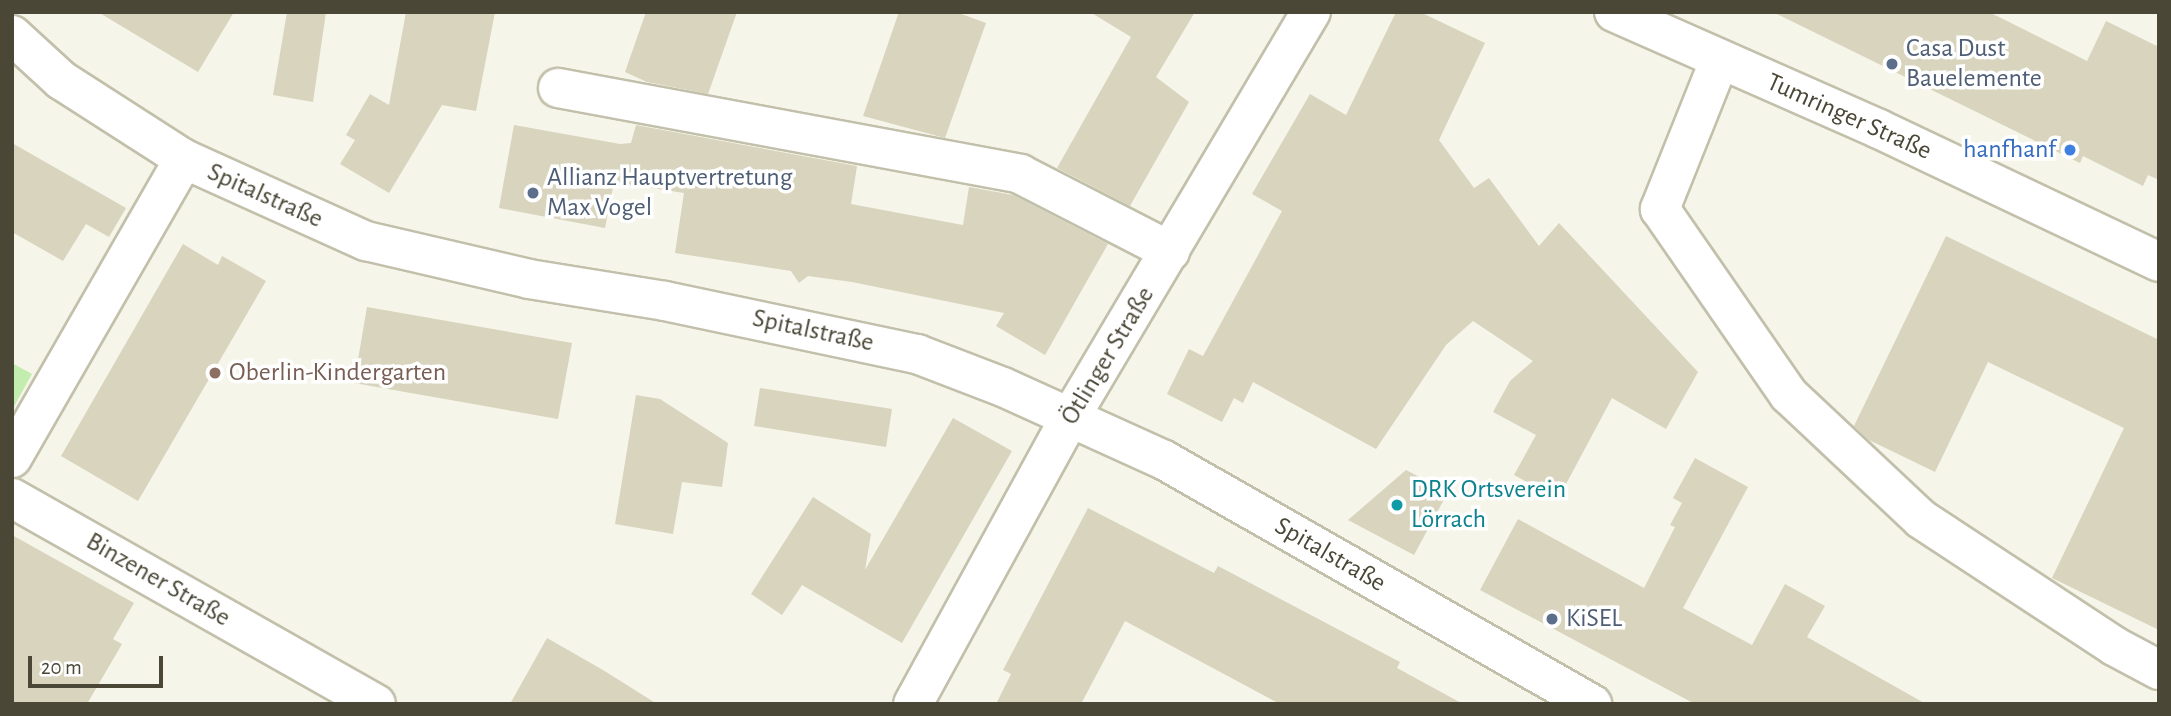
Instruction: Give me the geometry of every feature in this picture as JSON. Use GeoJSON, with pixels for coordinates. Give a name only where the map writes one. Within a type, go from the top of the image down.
{"type":"FeatureCollection","features":[{"type":"Feature","properties":{"kind":"street","name":"Ötlinger Straße"},"geometry":{"type":"LineString","coordinates":[[913,704],[1071,416],[1311,12]]}},
{"type":"Feature","properties":{"kind":"street","name":"Tumringer Straße"},"geometry":{"type":"LineString","coordinates":[[1614,12],[2159,262]]}},
{"type":"Feature","properties":{"kind":"street","name":"Spitalstraße"},"geometry":{"type":"LineString","coordinates":[[12,35],[61,80],[184,159],[366,241],[528,279],[664,300],[917,354],[1071,416],[1164,460],[1592,704]]}},
{"type":"Feature","properties":{"kind":"street"},"geometry":{"type":"LineString","coordinates":[[1720,59],[1660,209],[1789,395],[1921,519],[2114,646],[2159,670]]}},
{"type":"Feature","properties":{"kind":"street"},"geometry":{"type":"LineString","coordinates":[[558,88],[1020,174],[1170,251]]}},
{"type":"Feature","properties":{"kind":"street"},"geometry":{"type":"LineString","coordinates":[[12,458],[184,159]]}},
{"type":"Feature","properties":{"kind":"street","name":"Binzener Straße"},"geometry":{"type":"LineString","coordinates":[[12,498],[376,704]]}},
{"type":"Feature","properties":{"kind":"green space"},"geometry":{"type":"Polygon","coordinates":[[[12,363],[32,374],[12,410],[12,363]]]}},
{"type":"Feature","properties":{"kind":"building"},"geometry":{"type":"Polygon","coordinates":[[[98,12],[234,12],[198,72],[98,12]]]}},
{"type":"Feature","properties":{"kind":"building"},"geometry":{"type":"Polygon","coordinates":[[[287,12],[326,12],[313,102],[273,95],[287,12]]]}},
{"type":"Feature","properties":{"kind":"building"},"geometry":{"type":"Polygon","coordinates":[[[406,12],[495,12],[476,111],[442,105],[389,193],[340,164],[355,140],[346,135],[370,94],[389,105],[406,12]]]}},
{"type":"Feature","properties":{"kind":"building"},"geometry":{"type":"Polygon","coordinates":[[[646,12],[737,12],[708,94],[647,82],[625,72],[646,12]]]}},
{"type":"Feature","properties":{"kind":"building"},"geometry":{"type":"Polygon","coordinates":[[[899,12],[956,12],[986,23],[945,138],[863,116],[899,12]]]}},
{"type":"Feature","properties":{"kind":"building"},"geometry":{"type":"Polygon","coordinates":[[[1090,12],[1195,12],[1156,77],[1189,102],[1130,206],[1057,168],[1131,37],[1090,12]]]}},
{"type":"Feature","properties":{"kind":"building"},"geometry":{"type":"Polygon","coordinates":[[[1396,12],[1420,12],[1485,43],[1439,140],[1474,188],[1489,178],[1539,246],[1559,223],[1698,372],[1666,429],[1612,398],[1558,499],[1514,475],[1536,435],[1493,412],[1510,381],[1533,361],[1473,321],[1446,345],[1376,449],[1253,382],[1243,403],[1234,398],[1222,422],[1167,394],[1189,349],[1203,356],[1282,211],[1252,194],[1310,94],[1346,115],[1396,12]]]}},
{"type":"Feature","properties":{"kind":"building"},"geometry":{"type":"Polygon","coordinates":[[[1773,12],[1989,12],[2087,61],[2106,21],[2159,47],[2159,180],[2148,175],[2143,186],[2083,156],[2080,163],[1773,12]]]}},
{"type":"Feature","properties":{"kind":"building"},"geometry":{"type":"Polygon","coordinates":[[[514,125],[620,144],[631,143],[636,125],[857,166],[851,204],[963,225],[969,187],[1013,195],[1108,244],[1045,355],[996,326],[1004,313],[852,282],[808,276],[799,283],[791,271],[675,253],[684,193],[614,182],[605,228],[499,208],[514,125]]]}},
{"type":"Feature","properties":{"kind":"building"},"geometry":{"type":"Polygon","coordinates":[[[12,143],[126,208],[109,237],[86,224],[63,261],[12,232],[12,143]]]}},
{"type":"Feature","properties":{"kind":"building"},"geometry":{"type":"Polygon","coordinates":[[[1946,236],[2159,340],[2159,630],[2052,578],[2124,428],[1988,362],[1935,472],[1869,440],[1854,426],[1946,236]]]}},
{"type":"Feature","properties":{"kind":"building"},"geometry":{"type":"Polygon","coordinates":[[[183,244],[218,265],[222,256],[266,281],[138,501],[61,456],[183,244]]]}},
{"type":"Feature","properties":{"kind":"building"},"geometry":{"type":"Polygon","coordinates":[[[367,307],[572,343],[558,419],[354,383],[367,307]]]}},
{"type":"Feature","properties":{"kind":"building"},"geometry":{"type":"Polygon","coordinates":[[[760,388],[892,409],[886,447],[754,426],[760,388]]]}},
{"type":"Feature","properties":{"kind":"building"},"geometry":{"type":"Polygon","coordinates":[[[636,395],[660,399],[728,443],[722,487],[682,482],[673,534],[615,524],[636,395]]]}},
{"type":"Feature","properties":{"kind":"building"},"geometry":{"type":"Polygon","coordinates":[[[953,418],[1012,451],[902,643],[802,585],[782,615],[751,594],[813,497],[871,534],[865,570],[953,418]]]}},
{"type":"Feature","properties":{"kind":"building"},"geometry":{"type":"Polygon","coordinates":[[[1695,458],[1748,487],[1683,608],[1752,645],[1785,584],[1825,606],[1807,637],[1926,704],[1695,704],[1480,590],[1518,519],[1644,588],[1675,527],[1670,525],[1682,503],[1673,498],[1695,458]]]}},
{"type":"Feature","properties":{"kind":"building","name":"DRK Ortsverein Lörrach"},"geometry":{"type":"Polygon","coordinates":[[[1406,470],[1448,492],[1414,555],[1348,520],[1406,470]]]}},
{"type":"Feature","properties":{"kind":"building"},"geometry":{"type":"Polygon","coordinates":[[[1088,508],[1214,573],[1218,566],[1400,662],[1397,668],[1463,704],[1280,704],[1125,621],[1081,704],[996,704],[1011,674],[1003,670],[1088,508]]]}},
{"type":"Feature","properties":{"kind":"building"},"geometry":{"type":"Polygon","coordinates":[[[12,535],[134,603],[113,639],[122,644],[87,704],[12,704],[12,535]]]}},
{"type":"Feature","properties":{"kind":"building"},"geometry":{"type":"Polygon","coordinates":[[[547,638],[603,670],[657,704],[510,704],[547,638]]]}},
{"type":"Feature","properties":{"kind":"place","name":"Casa Dust Bauelemente"},"geometry":{"type":"Point","coordinates":[1892,64]}},
{"type":"Feature","properties":{"kind":"place","name":"hanfhanf"},"geometry":{"type":"Point","coordinates":[2070,150]}},
{"type":"Feature","properties":{"kind":"place","name":"Allianz Hauptvertretung Max Vogel"},"geometry":{"type":"Point","coordinates":[533,193]}},
{"type":"Feature","properties":{"kind":"place","name":"Oberlin-Kindergarten"},"geometry":{"type":"Point","coordinates":[215,373]}},
{"type":"Feature","properties":{"kind":"place","name":"DRK Ortsverein Lörrach"},"geometry":{"type":"Point","coordinates":[1397,505]}},
{"type":"Feature","properties":{"kind":"place","name":"KiSEL"},"geometry":{"type":"Point","coordinates":[1552,619]}}]}
